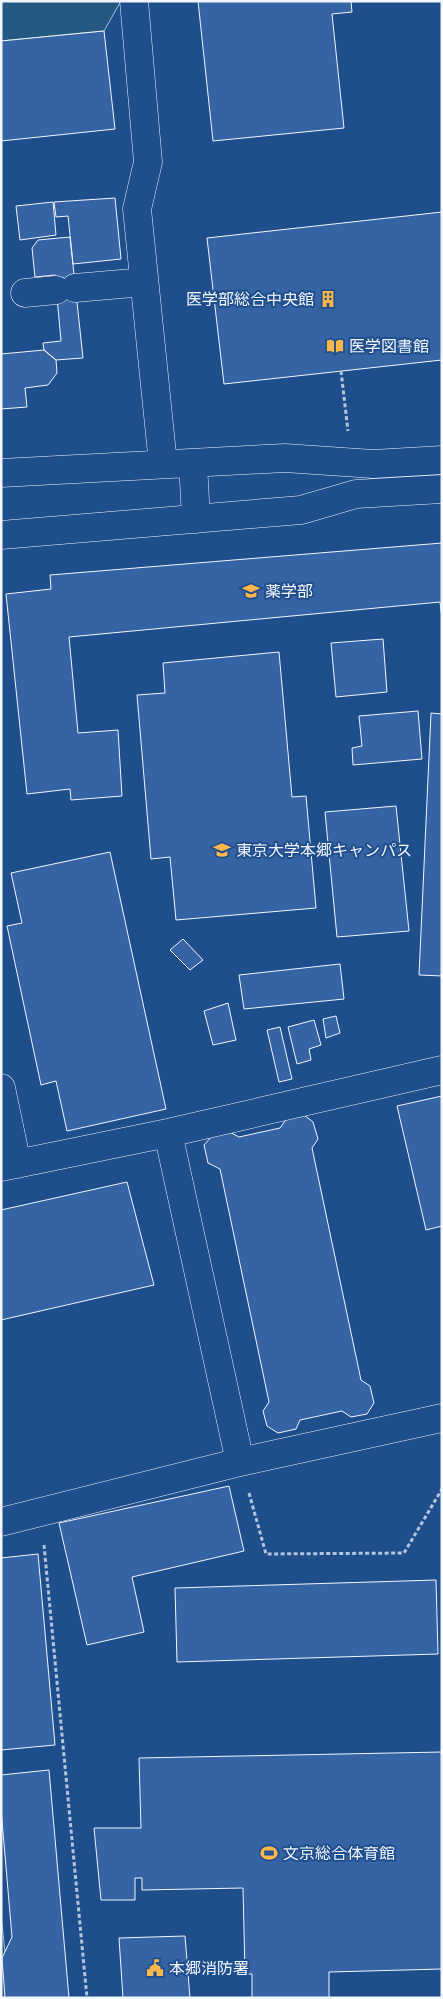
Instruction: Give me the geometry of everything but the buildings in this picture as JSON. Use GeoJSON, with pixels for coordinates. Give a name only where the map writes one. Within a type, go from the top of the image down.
{"type":"FeatureCollection","features":[{"type":"Feature","properties":{"kind":"lane"},"geometry":{"type":"LineString","coordinates":[[134,1],[148,162],[136,209],[163,464]]}},
{"type":"Feature","properties":{"kind":"lane"},"geometry":{"type":"LineString","coordinates":[[25,293],[144,282]]}},
{"type":"Feature","properties":{"kind":"lane"},"geometry":{"type":"LineString","coordinates":[[1,472],[285,458],[374,464],[442,460]]}},
{"type":"Feature","properties":{"kind":"lane"},"geometry":{"type":"LineString","coordinates":[[193,463],[196,519]]}},
{"type":"Feature","properties":{"kind":"lane"},"geometry":{"type":"LineString","coordinates":[[1,536],[301,510],[356,494],[442,489]]}},
{"type":"Feature","properties":{"kind":"lane"},"geometry":{"type":"LineString","coordinates":[[1,1088],[9,1166],[168,1133],[442,1070]]}},
{"type":"Feature","properties":{"kind":"lane"},"geometry":{"type":"LineString","coordinates":[[168,1133],[240,1462]]}},
{"type":"Feature","properties":{"kind":"lane"},"geometry":{"type":"LineString","coordinates":[[1,1522],[240,1462],[442,1418]]}},
{"type":"Feature","properties":{"kind":"path"},"geometry":{"type":"LineString","coordinates":[[341,371],[349,436]]}},
{"type":"Feature","properties":{"kind":"path"},"geometry":{"type":"LineString","coordinates":[[240,1462],[266,1554],[404,1553],[442,1489]]}},
{"type":"Feature","properties":{"kind":"path"},"geometry":{"type":"LineString","coordinates":[[41,1512],[87,1998]]}},
{"type":"Feature","properties":{"kind":"shaded area"},"geometry":{"type":"Polygon","coordinates":[[[1,1],[121,1],[104,31],[1,41],[1,1]]]}},
{"type":"Feature","properties":{"kind":"shaded area"},"geometry":{"type":"Polygon","coordinates":[[[1,1915],[10,1998],[1,1998],[1,1915]]]}},
{"type":"Feature","properties":{"kind":"place","name":"医学部総合中央館"},"geometry":{"type":"Point","coordinates":[328,299]}},
{"type":"Feature","properties":{"kind":"place","name":"医学図書館"},"geometry":{"type":"Point","coordinates":[335,346]}},
{"type":"Feature","properties":{"kind":"place","name":"薬学部"},"geometry":{"type":"Point","coordinates":[251,591]}},
{"type":"Feature","properties":{"kind":"place","name":"東京大学本郷キャンパス"},"geometry":{"type":"Point","coordinates":[222,850]}},
{"type":"Feature","properties":{"kind":"place","name":"文京総合体育館"},"geometry":{"type":"Point","coordinates":[269,1853]}},
{"type":"Feature","properties":{"kind":"place","name":"本郷消防署"},"geometry":{"type":"Point","coordinates":[155,1968]}}]}
